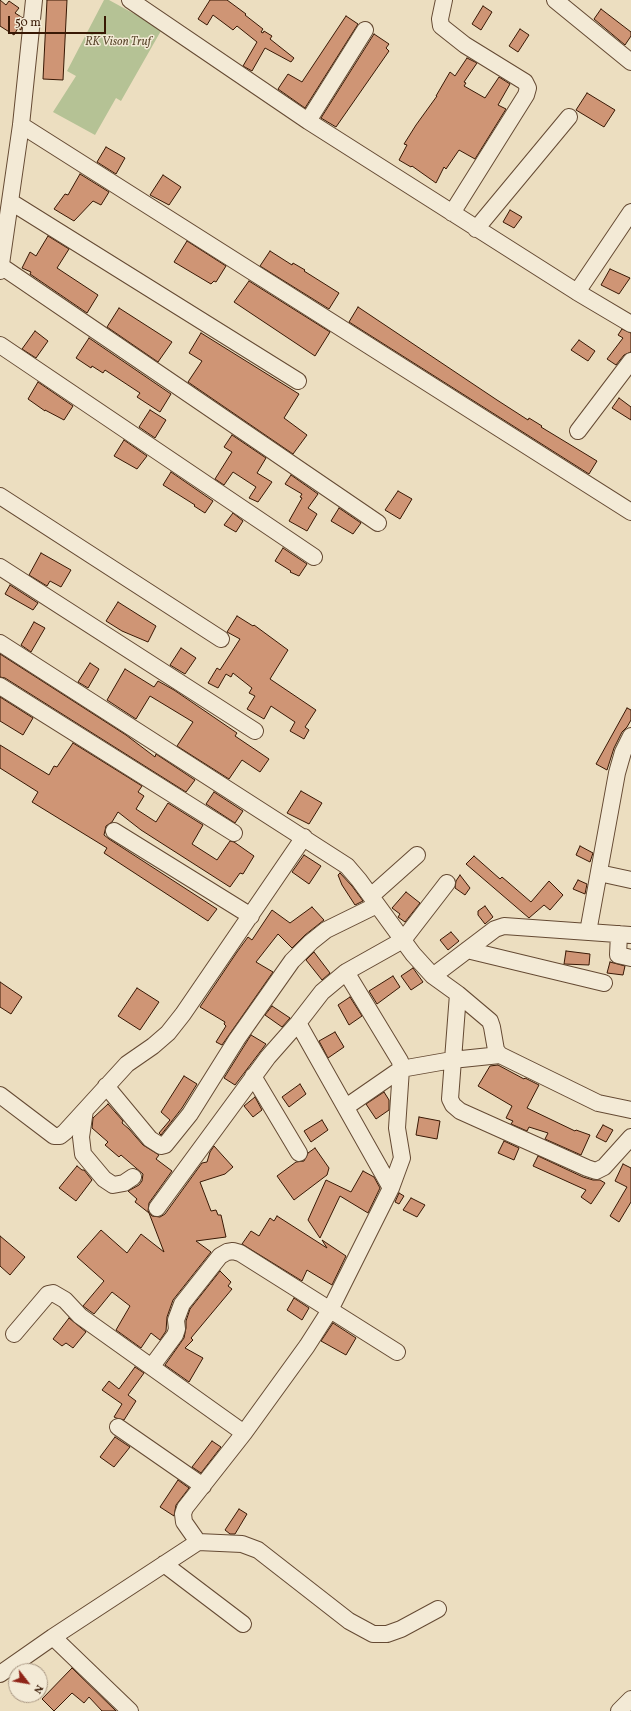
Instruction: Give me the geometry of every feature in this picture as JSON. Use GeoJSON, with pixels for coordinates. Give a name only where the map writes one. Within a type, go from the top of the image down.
{"type":"FeatureCollection","features":[{"type":"Feature","properties":{"kind":"street"},"geometry":{"type":"LineString","coordinates":[[34,0],[21,126],[7,207],[0,268],[378,523]]}},
{"type":"Feature","properties":{"kind":"street"},"geometry":{"type":"LineString","coordinates":[[130,0],[308,122],[577,292],[631,324]]}},
{"type":"Feature","properties":{"kind":"street"},"geometry":{"type":"LineString","coordinates":[[444,0],[440,19],[441,26],[464,45],[525,82],[528,88],[526,95],[452,213]]}},
{"type":"Feature","properties":{"kind":"street"},"geometry":{"type":"LineString","coordinates":[[555,0],[631,62]]}},
{"type":"Feature","properties":{"kind":"street"},"geometry":{"type":"LineString","coordinates":[[308,122],[365,30]]}},
{"type":"Feature","properties":{"kind":"street"},"geometry":{"type":"LineString","coordinates":[[476,228],[569,117]]}},
{"type":"Feature","properties":{"kind":"street"},"geometry":{"type":"LineString","coordinates":[[21,126],[631,512]]}},
{"type":"Feature","properties":{"kind":"street"},"geometry":{"type":"LineString","coordinates":[[7,207],[298,381]]}},
{"type":"Feature","properties":{"kind":"street"},"geometry":{"type":"LineString","coordinates":[[577,292],[631,212]]}},
{"type":"Feature","properties":{"kind":"street"},"geometry":{"type":"LineString","coordinates":[[0,345],[314,557]]}},
{"type":"Feature","properties":{"kind":"street"},"geometry":{"type":"LineString","coordinates":[[578,431],[631,361]]}},
{"type":"Feature","properties":{"kind":"street"},"geometry":{"type":"LineString","coordinates":[[0,496],[221,639]]}},
{"type":"Feature","properties":{"kind":"street"},"geometry":{"type":"LineString","coordinates":[[0,567],[255,731]]}},
{"type":"Feature","properties":{"kind":"street"},"geometry":{"type":"LineString","coordinates":[[0,643],[347,866],[374,900],[413,954],[433,976],[458,994],[490,1021],[496,1050],[500,1055],[598,1102],[631,1109]]}},
{"type":"Feature","properties":{"kind":"street"},"geometry":{"type":"LineString","coordinates":[[0,686],[234,833]]}},
{"type":"Feature","properties":{"kind":"street"},"geometry":{"type":"LineString","coordinates":[[588,932],[617,773],[623,752],[631,736]]}},
{"type":"Feature","properties":{"kind":"street"},"geometry":{"type":"LineString","coordinates":[[114,831],[251,916]]}},
{"type":"Feature","properties":{"kind":"street"},"geometry":{"type":"LineString","coordinates":[[0,1096],[54,1136],[60,1136],[65,1132],[127,1064],[153,1046],[168,1033],[251,916],[304,837]]}},
{"type":"Feature","properties":{"kind":"street"},"geometry":{"type":"LineString","coordinates":[[106,1086],[150,1139],[160,1146],[165,1145],[190,1114],[237,1039],[292,961],[311,942],[326,930],[374,900],[417,855]]}},
{"type":"Feature","properties":{"kind":"street"},"geometry":{"type":"LineString","coordinates":[[599,872],[631,880]]}},
{"type":"Feature","properties":{"kind":"street"},"geometry":{"type":"LineString","coordinates":[[157,1208],[253,1076],[322,992],[346,972],[403,940],[447,883]]}},
{"type":"Feature","properties":{"kind":"street"},"geometry":{"type":"LineString","coordinates":[[433,976],[496,929],[504,926],[625,935],[618,955],[631,958]]}},
{"type":"Feature","properties":{"kind":"street"},"geometry":{"type":"LineString","coordinates":[[467,950],[604,983]]}},
{"type":"Feature","properties":{"kind":"street"},"geometry":{"type":"LineString","coordinates":[[198,1542],[184,1522],[183,1514],[185,1508],[244,1433],[307,1346],[330,1310],[391,1188],[402,1158],[397,1128],[401,1069],[400,1061],[346,972]]}},
{"type":"Feature","properties":{"kind":"street"},"geometry":{"type":"LineString","coordinates":[[458,994],[450,1099],[453,1105],[460,1111],[596,1171],[604,1168],[631,1137]]}},
{"type":"Feature","properties":{"kind":"street"},"geometry":{"type":"LineString","coordinates":[[298,1023],[391,1188]]}},
{"type":"Feature","properties":{"kind":"street"},"geometry":{"type":"LineString","coordinates":[[346,1107],[401,1069],[452,1060],[500,1055]]}},
{"type":"Feature","properties":{"kind":"street"},"geometry":{"type":"LineString","coordinates":[[253,1076],[299,1153]]}},
{"type":"Feature","properties":{"kind":"street"},"geometry":{"type":"LineString","coordinates":[[84,1110],[81,1137],[83,1154],[104,1179],[113,1185],[124,1183],[133,1177]]}},
{"type":"Feature","properties":{"kind":"street"},"geometry":{"type":"LineString","coordinates":[[152,1366],[175,1335],[177,1329],[176,1320],[182,1304],[220,1256],[227,1252],[233,1251],[240,1253],[397,1352]]}},
{"type":"Feature","properties":{"kind":"street"},"geometry":{"type":"LineString","coordinates":[[14,1334],[48,1294],[53,1293],[65,1300],[80,1316],[244,1433]]}},
{"type":"Feature","properties":{"kind":"street"},"geometry":{"type":"LineString","coordinates":[[118,1427],[203,1486]]}},
{"type":"Feature","properties":{"kind":"street"},"geometry":{"type":"LineString","coordinates":[[0,1674],[53,1637],[198,1542],[242,1544],[258,1550],[349,1621],[373,1634],[387,1634],[401,1629],[438,1609]]}},
{"type":"Feature","properties":{"kind":"street"},"geometry":{"type":"LineString","coordinates":[[164,1564],[243,1624]]}},
{"type":"Feature","properties":{"kind":"street"},"geometry":{"type":"LineString","coordinates":[[53,1637],[130,1711]]}},
{"type":"Feature","properties":{"kind":"street"},"geometry":{"type":"LineString","coordinates":[[619,1711],[631,1699]]}},
{"type":"Feature","properties":{"kind":"green space","name":"RK Vison Truf"},"geometry":{"type":"Polygon","coordinates":[[[104,0],[109,0],[162,29],[121,101],[116,98],[95,135],[53,112],[76,76],[67,71],[104,0]]]}},
{"type":"Feature","properties":{"kind":"building"},"geometry":{"type":"Polygon","coordinates":[[[0,0],[6,5],[9,1],[19,8],[15,13],[23,18],[21,30],[18,28],[14,35],[0,26],[0,0]]]}},
{"type":"Feature","properties":{"kind":"building"},"geometry":{"type":"Polygon","coordinates":[[[47,0],[67,0],[63,80],[43,79],[47,0]]]}},
{"type":"Feature","properties":{"kind":"building"},"geometry":{"type":"Polygon","coordinates":[[[210,0],[227,0],[263,29],[261,32],[263,33],[264,31],[272,36],[270,39],[294,58],[291,62],[265,48],[252,71],[243,66],[257,42],[237,26],[233,30],[213,15],[207,25],[198,19],[210,0]]]}},
{"type":"Feature","properties":{"kind":"building"},"geometry":{"type":"Polygon","coordinates":[[[483,6],[492,12],[481,30],[472,24],[483,6]]]}},
{"type":"Feature","properties":{"kind":"building"},"geometry":{"type":"Polygon","coordinates":[[[601,9],[631,32],[631,36],[625,45],[594,19],[601,9]]]}},
{"type":"Feature","properties":{"kind":"building"},"geometry":{"type":"Polygon","coordinates":[[[346,16],[358,24],[305,108],[278,89],[288,74],[302,82],[346,16]]]}},
{"type":"Feature","properties":{"kind":"building"},"geometry":{"type":"Polygon","coordinates":[[[520,29],[529,35],[518,52],[509,46],[520,29]]]}},
{"type":"Feature","properties":{"kind":"building"},"geometry":{"type":"Polygon","coordinates":[[[374,34],[389,44],[386,48],[389,51],[336,127],[321,118],[374,34]]]}},
{"type":"Feature","properties":{"kind":"building"},"geometry":{"type":"Polygon","coordinates":[[[467,58],[477,63],[464,82],[466,83],[464,86],[485,98],[499,77],[510,84],[498,105],[506,109],[475,159],[459,150],[446,169],[444,167],[436,183],[412,166],[411,167],[399,160],[407,145],[404,144],[437,96],[450,72],[455,76],[467,58]]]}},
{"type":"Feature","properties":{"kind":"building"},"geometry":{"type":"Polygon","coordinates":[[[587,93],[615,110],[604,127],[576,110],[587,93]]]}},
{"type":"Feature","properties":{"kind":"building"},"geometry":{"type":"Polygon","coordinates":[[[106,147],[125,158],[116,174],[97,162],[106,147]]]}},
{"type":"Feature","properties":{"kind":"building"},"geometry":{"type":"Polygon","coordinates":[[[80,174],[109,192],[101,205],[93,201],[74,221],[54,209],[65,194],[68,195],[80,174]]]}},
{"type":"Feature","properties":{"kind":"building"},"geometry":{"type":"Polygon","coordinates":[[[163,175],[181,187],[169,205],[150,195],[163,175]]]}},
{"type":"Feature","properties":{"kind":"building"},"geometry":{"type":"Polygon","coordinates":[[[510,210],[522,217],[514,228],[503,222],[510,210]]]}},
{"type":"Feature","properties":{"kind":"building"},"geometry":{"type":"Polygon","coordinates":[[[48,236],[69,249],[57,268],[98,295],[87,313],[30,274],[31,272],[22,268],[30,252],[36,256],[48,236]]]}},
{"type":"Feature","properties":{"kind":"building"},"geometry":{"type":"Polygon","coordinates":[[[187,241],[226,266],[216,282],[214,281],[211,284],[174,262],[187,241]]]}},
{"type":"Feature","properties":{"kind":"building"},"geometry":{"type":"Polygon","coordinates":[[[270,251],[292,265],[293,263],[305,270],[304,271],[339,293],[329,309],[260,266],[270,251]]]}},
{"type":"Feature","properties":{"kind":"building"},"geometry":{"type":"Polygon","coordinates":[[[610,269],[630,278],[619,294],[601,285],[610,269]]]}},
{"type":"Feature","properties":{"kind":"building"},"geometry":{"type":"Polygon","coordinates":[[[249,281],[330,332],[315,356],[234,302],[249,281]]]}},
{"type":"Feature","properties":{"kind":"building"},"geometry":{"type":"Polygon","coordinates":[[[358,307],[528,420],[529,418],[597,461],[589,474],[349,322],[358,307]]]}},
{"type":"Feature","properties":{"kind":"building"},"geometry":{"type":"Polygon","coordinates":[[[119,308],[172,342],[158,362],[107,327],[119,308]]]}},
{"type":"Feature","properties":{"kind":"building"},"geometry":{"type":"Polygon","coordinates":[[[622,329],[631,333],[631,352],[624,355],[616,365],[607,359],[623,338],[618,335],[622,329]]]}},
{"type":"Feature","properties":{"kind":"building"},"geometry":{"type":"Polygon","coordinates":[[[35,331],[48,341],[36,358],[22,349],[35,331]]]}},
{"type":"Feature","properties":{"kind":"building"},"geometry":{"type":"Polygon","coordinates":[[[201,333],[299,394],[284,418],[307,435],[293,454],[188,382],[202,361],[189,353],[201,333]]]}},
{"type":"Feature","properties":{"kind":"building"},"geometry":{"type":"Polygon","coordinates":[[[89,338],[171,394],[160,412],[137,397],[140,393],[105,370],[103,373],[92,366],[91,368],[76,358],[89,338]]]}},
{"type":"Feature","properties":{"kind":"building"},"geometry":{"type":"Polygon","coordinates":[[[579,340],[595,351],[588,361],[571,350],[579,340]]]}},
{"type":"Feature","properties":{"kind":"building"},"geometry":{"type":"Polygon","coordinates":[[[38,382],[73,406],[64,420],[45,411],[28,399],[38,382]]]}},
{"type":"Feature","properties":{"kind":"building"},"geometry":{"type":"Polygon","coordinates":[[[619,398],[631,407],[631,420],[612,408],[619,398]]]}},
{"type":"Feature","properties":{"kind":"building"},"geometry":{"type":"Polygon","coordinates":[[[150,410],[166,420],[155,438],[139,427],[150,410]]]}},
{"type":"Feature","properties":{"kind":"building"},"geometry":{"type":"Polygon","coordinates":[[[232,435],[266,458],[257,473],[272,482],[258,502],[249,498],[256,487],[233,472],[224,485],[215,479],[232,452],[224,447],[232,435]]]}},
{"type":"Feature","properties":{"kind":"building"},"geometry":{"type":"Polygon","coordinates":[[[124,440],[147,456],[137,469],[114,456],[124,440]]]}},
{"type":"Feature","properties":{"kind":"building"},"geometry":{"type":"Polygon","coordinates":[[[171,472],[213,501],[205,513],[163,485],[171,472]]]}},
{"type":"Feature","properties":{"kind":"building"},"geometry":{"type":"Polygon","coordinates":[[[291,475],[318,494],[308,508],[317,514],[307,531],[289,521],[302,498],[300,497],[302,494],[285,484],[291,475]]]}},
{"type":"Feature","properties":{"kind":"building"},"geometry":{"type":"Polygon","coordinates":[[[398,491],[412,499],[400,519],[385,510],[398,491]]]}},
{"type":"Feature","properties":{"kind":"building"},"geometry":{"type":"Polygon","coordinates":[[[339,508],[361,523],[353,534],[331,521],[339,508]]]}},
{"type":"Feature","properties":{"kind":"building"},"geometry":{"type":"Polygon","coordinates":[[[233,513],[243,521],[236,532],[224,525],[233,513]]]}},
{"type":"Feature","properties":{"kind":"building"},"geometry":{"type":"Polygon","coordinates":[[[283,548],[307,564],[299,576],[290,572],[291,571],[275,561],[283,548]]]}},
{"type":"Feature","properties":{"kind":"building"},"geometry":{"type":"Polygon","coordinates":[[[41,553],[71,570],[61,587],[50,581],[47,586],[29,575],[41,553]]]}},
{"type":"Feature","properties":{"kind":"building"},"geometry":{"type":"Polygon","coordinates":[[[10,585],[38,603],[33,610],[5,594],[10,585]]]}},
{"type":"Feature","properties":{"kind":"building"},"geometry":{"type":"Polygon","coordinates":[[[118,602],[156,626],[148,642],[122,631],[106,621],[118,602]]]}},
{"type":"Feature","properties":{"kind":"building"},"geometry":{"type":"Polygon","coordinates":[[[237,616],[253,626],[254,625],[288,650],[270,679],[316,710],[305,727],[309,730],[304,739],[290,731],[295,722],[271,706],[264,719],[247,709],[255,696],[249,693],[252,688],[233,673],[231,677],[226,674],[218,688],[208,683],[217,668],[220,670],[240,639],[227,632],[237,616]]]}},
{"type":"Feature","properties":{"kind":"building"},"geometry":{"type":"Polygon","coordinates":[[[34,622],[45,628],[31,652],[21,645],[34,622]]]}},
{"type":"Feature","properties":{"kind":"building"},"geometry":{"type":"Polygon","coordinates":[[[181,648],[196,658],[185,674],[170,665],[181,648]]]}},
{"type":"Feature","properties":{"kind":"building"},"geometry":{"type":"Polygon","coordinates":[[[0,654],[126,735],[155,757],[156,754],[195,780],[186,792],[5,678],[0,677],[0,654]]]}},
{"type":"Feature","properties":{"kind":"building"},"geometry":{"type":"Polygon","coordinates":[[[90,663],[99,669],[88,688],[78,682],[90,663]]]}},
{"type":"Feature","properties":{"kind":"building"},"geometry":{"type":"Polygon","coordinates":[[[125,669],[154,687],[158,681],[174,690],[237,733],[235,736],[269,759],[260,772],[242,760],[229,779],[177,746],[193,722],[150,696],[136,719],[107,700],[125,669]]]}},
{"type":"Feature","properties":{"kind":"building"},"geometry":{"type":"Polygon","coordinates":[[[0,697],[33,718],[23,735],[0,721],[0,697]]]}},
{"type":"Feature","properties":{"kind":"building"},"geometry":{"type":"Polygon","coordinates":[[[627,708],[631,710],[631,720],[622,732],[614,748],[607,770],[596,764],[627,708]]]}},
{"type":"Feature","properties":{"kind":"building"},"geometry":{"type":"Polygon","coordinates":[[[73,743],[142,786],[138,792],[144,796],[136,809],[156,822],[168,803],[203,825],[192,844],[217,860],[230,841],[234,842],[254,856],[243,874],[240,873],[230,887],[141,830],[118,812],[112,822],[106,826],[104,835],[109,839],[217,909],[208,921],[104,853],[107,848],[32,802],[38,792],[0,768],[0,745],[49,775],[54,766],[57,767],[73,743]]]}},
{"type":"Feature","properties":{"kind":"building"},"geometry":{"type":"Polygon","coordinates":[[[301,791],[322,803],[309,824],[287,813],[301,791]]]}},
{"type":"Feature","properties":{"kind":"building"},"geometry":{"type":"Polygon","coordinates":[[[214,792],[243,811],[235,823],[206,804],[214,792]]]}},
{"type":"Feature","properties":{"kind":"building"},"geometry":{"type":"Polygon","coordinates":[[[580,846],[593,853],[590,862],[576,855],[580,846]]]}},
{"type":"Feature","properties":{"kind":"building"},"geometry":{"type":"Polygon","coordinates":[[[304,855],[321,866],[309,884],[292,872],[304,855]]]}},
{"type":"Feature","properties":{"kind":"building"},"geometry":{"type":"Polygon","coordinates":[[[474,856],[500,879],[502,877],[531,902],[549,881],[563,895],[550,910],[544,905],[529,918],[466,864],[474,856]]]}},
{"type":"Feature","properties":{"kind":"building"},"geometry":{"type":"Polygon","coordinates":[[[340,873],[363,901],[355,905],[342,885],[338,875],[340,873]]]}},
{"type":"Feature","properties":{"kind":"building"},"geometry":{"type":"Polygon","coordinates":[[[460,875],[470,888],[465,895],[455,888],[456,881],[460,875]]]}},
{"type":"Feature","properties":{"kind":"building"},"geometry":{"type":"Polygon","coordinates":[[[578,880],[587,884],[585,894],[573,889],[578,880]]]}},
{"type":"Feature","properties":{"kind":"building"},"geometry":{"type":"Polygon","coordinates":[[[406,892],[420,903],[405,922],[398,917],[400,914],[392,908],[406,892]]]}},
{"type":"Feature","properties":{"kind":"building"},"geometry":{"type":"Polygon","coordinates":[[[485,906],[493,917],[485,924],[478,915],[478,911],[485,906]]]}},
{"type":"Feature","properties":{"kind":"building"},"geometry":{"type":"Polygon","coordinates":[[[312,907],[324,920],[305,935],[292,948],[278,934],[256,962],[273,972],[222,1045],[216,1042],[226,1026],[224,1024],[225,1022],[200,1007],[237,952],[248,937],[252,940],[272,910],[290,923],[312,907]]]}},
{"type":"Feature","properties":{"kind":"building"},"geometry":{"type":"Polygon","coordinates":[[[451,932],[459,941],[448,950],[440,940],[451,932]]]}},
{"type":"Feature","properties":{"kind":"building"},"geometry":{"type":"Polygon","coordinates":[[[566,951],[590,954],[589,965],[564,964],[566,951]]]}},
{"type":"Feature","properties":{"kind":"building"},"geometry":{"type":"Polygon","coordinates":[[[314,952],[330,973],[322,980],[306,960],[314,952]]]}},
{"type":"Feature","properties":{"kind":"building"},"geometry":{"type":"Polygon","coordinates":[[[610,962],[625,966],[623,975],[607,973],[610,962]]]}},
{"type":"Feature","properties":{"kind":"building"},"geometry":{"type":"Polygon","coordinates":[[[413,968],[423,982],[411,990],[401,976],[413,968]]]}},
{"type":"Feature","properties":{"kind":"building"},"geometry":{"type":"Polygon","coordinates":[[[393,976],[400,987],[377,1004],[369,991],[393,976]]]}},
{"type":"Feature","properties":{"kind":"building"},"geometry":{"type":"Polygon","coordinates":[[[0,982],[22,997],[11,1014],[0,1007],[0,982]]]}},
{"type":"Feature","properties":{"kind":"building"},"geometry":{"type":"Polygon","coordinates":[[[137,988],[159,1002],[140,1030],[118,1016],[137,988]]]}},
{"type":"Feature","properties":{"kind":"building"},"geometry":{"type":"Polygon","coordinates":[[[350,997],[362,1016],[349,1025],[338,1005],[350,997]]]}},
{"type":"Feature","properties":{"kind":"building"},"geometry":{"type":"Polygon","coordinates":[[[272,1006],[290,1018],[282,1027],[265,1015],[272,1006]]]}},
{"type":"Feature","properties":{"kind":"building"},"geometry":{"type":"Polygon","coordinates":[[[335,1032],[344,1047],[328,1058],[319,1041],[335,1032]]]}},
{"type":"Feature","properties":{"kind":"building"},"geometry":{"type":"Polygon","coordinates":[[[251,1035],[266,1044],[235,1085],[224,1078],[251,1035]]]}},
{"type":"Feature","properties":{"kind":"building"},"geometry":{"type":"Polygon","coordinates":[[[498,1065],[539,1085],[527,1108],[575,1131],[576,1130],[590,1135],[581,1155],[545,1139],[548,1133],[529,1127],[527,1131],[511,1124],[513,1121],[506,1118],[512,1106],[478,1086],[490,1066],[498,1065]]]}},
{"type":"Feature","properties":{"kind":"building"},"geometry":{"type":"Polygon","coordinates":[[[184,1076],[197,1084],[182,1108],[161,1135],[159,1133],[170,1120],[161,1112],[184,1076]]]}},
{"type":"Feature","properties":{"kind":"building"},"geometry":{"type":"Polygon","coordinates":[[[300,1084],[306,1094],[289,1107],[282,1097],[300,1084]]]}},
{"type":"Feature","properties":{"kind":"building"},"geometry":{"type":"Polygon","coordinates":[[[384,1092],[389,1100],[389,1110],[376,1119],[366,1104],[384,1092]]]}},
{"type":"Feature","properties":{"kind":"building"},"geometry":{"type":"Polygon","coordinates":[[[255,1097],[262,1110],[253,1117],[244,1106],[255,1097]]]}},
{"type":"Feature","properties":{"kind":"building"},"geometry":{"type":"Polygon","coordinates":[[[108,1104],[123,1121],[122,1123],[143,1145],[159,1155],[156,1159],[172,1171],[149,1203],[148,1211],[152,1216],[160,1217],[165,1214],[202,1163],[207,1162],[210,1152],[214,1146],[233,1167],[225,1174],[200,1182],[211,1211],[216,1210],[218,1215],[221,1215],[226,1237],[196,1241],[211,1252],[173,1300],[167,1317],[166,1331],[160,1340],[151,1333],[141,1348],[116,1330],[130,1306],[112,1292],[94,1314],[83,1306],[104,1281],[77,1257],[101,1230],[127,1253],[141,1234],[164,1252],[149,1213],[135,1202],[137,1199],[128,1191],[139,1185],[142,1181],[143,1174],[121,1155],[119,1157],[105,1145],[108,1142],[92,1128],[93,1118],[108,1104]]]}},
{"type":"Feature","properties":{"kind":"building"},"geometry":{"type":"Polygon","coordinates":[[[419,1117],[440,1121],[437,1139],[416,1135],[419,1117]]]}},
{"type":"Feature","properties":{"kind":"building"},"geometry":{"type":"Polygon","coordinates":[[[322,1120],[328,1130],[311,1142],[304,1131],[322,1120]]]}},
{"type":"Feature","properties":{"kind":"building"},"geometry":{"type":"Polygon","coordinates":[[[603,1125],[613,1130],[606,1142],[596,1137],[603,1125]]]}},
{"type":"Feature","properties":{"kind":"building"},"geometry":{"type":"Polygon","coordinates":[[[504,1141],[519,1148],[514,1160],[498,1153],[504,1141]]]}},
{"type":"Feature","properties":{"kind":"building"},"geometry":{"type":"Polygon","coordinates":[[[315,1148],[329,1168],[327,1175],[294,1200],[277,1176],[296,1162],[304,1161],[308,1153],[315,1148]]]}},
{"type":"Feature","properties":{"kind":"building"},"geometry":{"type":"Polygon","coordinates":[[[538,1156],[583,1177],[593,1180],[600,1180],[605,1183],[591,1204],[581,1197],[586,1190],[533,1166],[538,1156]]]}},
{"type":"Feature","properties":{"kind":"building"},"geometry":{"type":"Polygon","coordinates":[[[623,1164],[631,1168],[631,1202],[619,1222],[610,1216],[627,1187],[615,1181],[623,1164]]]}},
{"type":"Feature","properties":{"kind":"building"},"geometry":{"type":"Polygon","coordinates":[[[77,1166],[84,1170],[92,1180],[76,1201],[59,1188],[77,1166]]]}},
{"type":"Feature","properties":{"kind":"building"},"geometry":{"type":"Polygon","coordinates":[[[363,1171],[374,1177],[380,1188],[368,1213],[340,1196],[320,1238],[308,1220],[326,1180],[351,1192],[363,1171]]]}},
{"type":"Feature","properties":{"kind":"building"},"geometry":{"type":"Polygon","coordinates":[[[399,1193],[404,1196],[399,1204],[395,1202],[399,1193]]]}},
{"type":"Feature","properties":{"kind":"building"},"geometry":{"type":"Polygon","coordinates":[[[411,1198],[425,1205],[417,1217],[403,1210],[411,1198]]]}},
{"type":"Feature","properties":{"kind":"building"},"geometry":{"type":"Polygon","coordinates":[[[277,1216],[327,1248],[322,1240],[346,1256],[332,1285],[307,1270],[302,1281],[242,1244],[251,1231],[259,1236],[270,1218],[274,1221],[277,1216]]]}},
{"type":"Feature","properties":{"kind":"building"},"geometry":{"type":"Polygon","coordinates":[[[0,1236],[25,1257],[10,1275],[0,1266],[0,1236]]]}},
{"type":"Feature","properties":{"kind":"building"},"geometry":{"type":"Polygon","coordinates":[[[220,1271],[231,1282],[228,1286],[232,1289],[191,1338],[193,1340],[185,1348],[203,1358],[189,1382],[165,1365],[184,1338],[186,1321],[190,1309],[220,1271]]]}},
{"type":"Feature","properties":{"kind":"building"},"geometry":{"type":"Polygon","coordinates":[[[294,1298],[309,1308],[302,1320],[287,1310],[294,1298]]]}},
{"type":"Feature","properties":{"kind":"building"},"geometry":{"type":"Polygon","coordinates":[[[69,1318],[86,1332],[73,1348],[66,1343],[62,1346],[53,1339],[69,1318]]]}},
{"type":"Feature","properties":{"kind":"building"},"geometry":{"type":"Polygon","coordinates":[[[333,1323],[356,1338],[346,1355],[321,1341],[333,1323]]]}},
{"type":"Feature","properties":{"kind":"building"},"geometry":{"type":"Polygon","coordinates":[[[135,1367],[144,1373],[128,1395],[136,1401],[124,1420],[116,1418],[114,1417],[122,1404],[102,1390],[109,1381],[119,1389],[135,1367]]]}},
{"type":"Feature","properties":{"kind":"building"},"geometry":{"type":"Polygon","coordinates":[[[115,1437],[130,1447],[114,1467],[100,1457],[115,1437]]]}},
{"type":"Feature","properties":{"kind":"building"},"geometry":{"type":"Polygon","coordinates":[[[212,1441],[221,1447],[201,1473],[192,1467],[212,1441]]]}},
{"type":"Feature","properties":{"kind":"building"},"geometry":{"type":"Polygon","coordinates":[[[178,1480],[189,1488],[176,1505],[174,1516],[160,1507],[178,1480]]]}},
{"type":"Feature","properties":{"kind":"building"},"geometry":{"type":"Polygon","coordinates":[[[239,1509],[247,1514],[235,1534],[230,1534],[225,1530],[239,1509]]]}},
{"type":"Feature","properties":{"kind":"building"},"geometry":{"type":"Polygon","coordinates":[[[72,1668],[116,1711],[102,1711],[89,1697],[84,1703],[72,1693],[54,1711],[46,1703],[48,1703],[48,1693],[72,1668]]]}}]}
